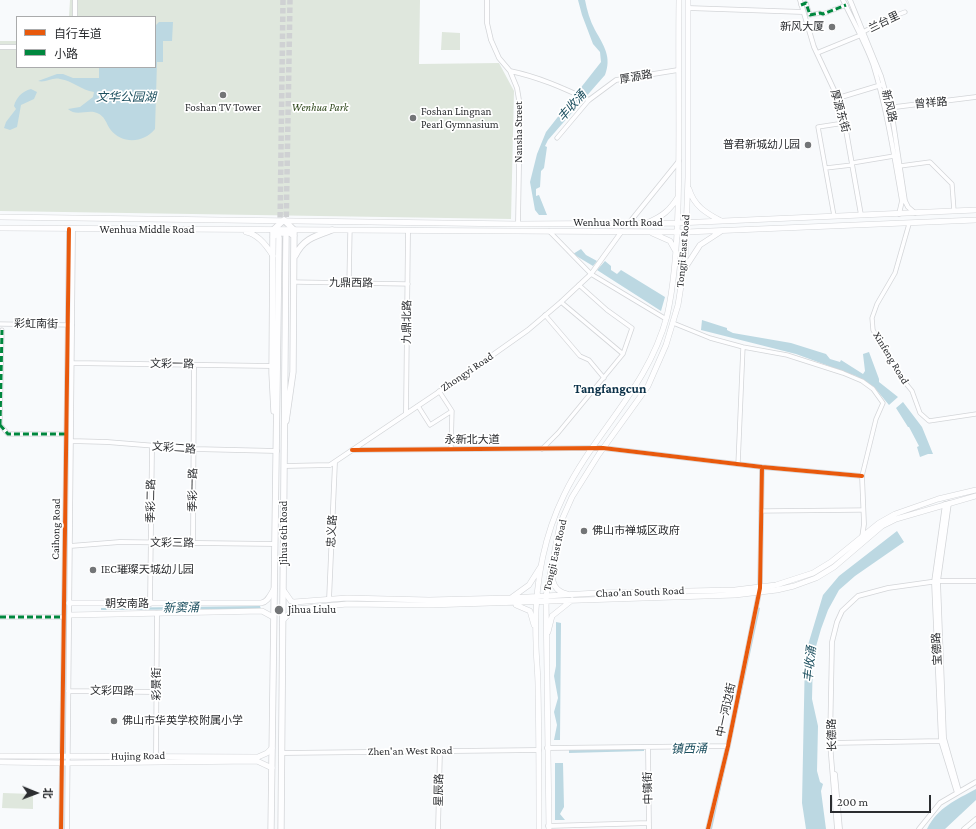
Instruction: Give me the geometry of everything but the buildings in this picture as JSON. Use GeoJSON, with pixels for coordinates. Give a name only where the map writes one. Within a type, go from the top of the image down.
{"type":"FeatureCollection","features":[{"type":"Feature","properties":{"kind":"main road","name":"Tongji East Road"},"geometry":{"type":"LineString","coordinates":[[539,829],[539,750],[536,634],[537,600],[542,565],[552,522],[564,495],[593,448],[640,380],[658,342],[669,305],[677,232],[679,161],[678,0]]}},
{"type":"Feature","properties":{"kind":"main road","name":"Tongji East Road"},"geometry":{"type":"LineString","coordinates":[[548,827],[545,599],[550,568],[560,524],[572,497],[603,448],[648,386],[666,345],[678,305],[683,272],[688,184],[688,0]]}},
{"type":"Feature","properties":{"kind":"main road"},"geometry":{"type":"LineString","coordinates":[[688,184],[692,199],[703,211],[722,222]]}},
{"type":"Feature","properties":{"kind":"main road"},"geometry":{"type":"LineString","coordinates":[[647,223],[661,217],[670,209],[678,196]]}},
{"type":"Feature","properties":{"kind":"main road","name":"Wenhua North Road"},"geometry":{"type":"LineString","coordinates":[[284,220],[518,224],[686,223],[834,216],[916,214],[976,210]]}},
{"type":"Feature","properties":{"kind":"main road","name":"Wenhua Middle Road"},"geometry":{"type":"LineString","coordinates":[[0,217],[284,220]]}},
{"type":"Feature","properties":{"kind":"main road"},"geometry":{"type":"LineString","coordinates":[[276,237],[273,230],[284,220],[294,233],[294,282],[292,383],[280,433]]}},
{"type":"Feature","properties":{"kind":"main road","name":"Wenhua North Road"},"geometry":{"type":"LineString","coordinates":[[294,233],[332,230],[686,232],[909,224],[976,220]]}},
{"type":"Feature","properties":{"kind":"main road","name":"Wenhua Middle Road"},"geometry":{"type":"LineString","coordinates":[[0,228],[273,230],[294,233]]}},
{"type":"Feature","properties":{"kind":"main road"},"geometry":{"type":"LineString","coordinates":[[237,230],[249,232],[258,238],[273,256]]}},
{"type":"Feature","properties":{"kind":"main road"},"geometry":{"type":"LineString","coordinates":[[294,258],[303,242],[309,238],[332,230]]}},
{"type":"Feature","properties":{"kind":"main road"},"geometry":{"type":"LineString","coordinates":[[683,272],[691,256],[700,245],[708,237],[723,230]]}},
{"type":"Feature","properties":{"kind":"main road"},"geometry":{"type":"LineString","coordinates":[[647,232],[664,237],[670,241],[675,251]]}},
{"type":"Feature","properties":{"kind":"main road"},"geometry":{"type":"LineString","coordinates":[[280,433],[273,398],[273,256],[277,233],[294,233]]}},
{"type":"Feature","properties":{"kind":"main road","name":"Jihua 6th Road"},"geometry":{"type":"LineString","coordinates":[[276,237],[280,433],[284,466],[284,619],[281,829]]}},
{"type":"Feature","properties":{"kind":"main road","name":"Jihua 6th Road"},"geometry":{"type":"LineString","coordinates":[[271,829],[276,451],[280,433],[286,237]]}},
{"type":"Feature","properties":{"kind":"main road","name":"Chao'an South Road"},"geometry":{"type":"LineString","coordinates":[[760,590],[793,581],[814,573],[831,562],[879,523],[895,514],[938,499],[976,490]]}},
{"type":"Feature","properties":{"kind":"main road","name":"Chao'an South Road"},"geometry":{"type":"LineString","coordinates":[[284,591],[291,601],[294,602],[328,600],[537,600],[760,590],[794,586],[816,578],[834,567],[882,526],[896,519],[976,496]]}},
{"type":"Feature","properties":{"kind":"main road"},"geometry":{"type":"LineString","coordinates":[[536,634],[530,611],[511,600],[529,585],[542,565]]}},
{"type":"Feature","properties":{"kind":"main road"},"geometry":{"type":"LineString","coordinates":[[546,642],[552,616],[572,598],[558,590],[554,585],[550,568]]}},
{"type":"Feature","properties":{"kind":"main road"},"geometry":{"type":"LineString","coordinates":[[260,612],[264,611],[266,608],[261,603],[264,603],[269,598],[274,590]]}},
{"type":"Feature","properties":{"kind":"main road","name":"Chao'an South Road"},"geometry":{"type":"LineString","coordinates":[[284,619],[296,609],[327,605],[511,600]]}},
{"type":"Feature","properties":{"kind":"main road","name":"朝安南路"},"geometry":{"type":"LineString","coordinates":[[70,603],[261,603]]}},
{"type":"Feature","properties":{"kind":"main road"},"geometry":{"type":"LineString","coordinates":[[103,604],[98,607],[98,610],[105,613]]}},
{"type":"Feature","properties":{"kind":"main road","name":"朝安南路"},"geometry":{"type":"LineString","coordinates":[[70,615],[105,613],[260,612],[273,617]]}},
{"type":"Feature","properties":{"kind":"main road","name":"Hujing Road"},"geometry":{"type":"LineString","coordinates":[[0,756],[258,757],[268,753],[272,748]]}},
{"type":"Feature","properties":{"kind":"main road","name":"Hujing Road"},"geometry":{"type":"LineString","coordinates":[[0,762],[65,763],[257,761],[272,768]]}},
{"type":"Feature","properties":{"kind":"street"},"geometry":{"type":"LineString","coordinates":[[75,0],[75,16]]}},
{"type":"Feature","properties":{"kind":"street","name":"Nansha Street"},"geometry":{"type":"LineString","coordinates":[[487,0],[487,23],[491,40],[499,58],[510,71],[517,88],[520,106],[518,224]]}},
{"type":"Feature","properties":{"kind":"street","name":"新风路"},"geometry":{"type":"LineString","coordinates":[[843,0],[863,34]]}},
{"type":"Feature","properties":{"kind":"street","name":"新风路"},"geometry":{"type":"LineString","coordinates":[[850,0],[888,108],[900,166],[905,201],[908,208],[916,214]]}},
{"type":"Feature","properties":{"kind":"street"},"geometry":{"type":"LineString","coordinates":[[801,2],[806,3],[810,15],[820,12],[823,14],[846,5]]}},
{"type":"Feature","properties":{"kind":"street","name":"厚源东街"},"geometry":{"type":"LineString","coordinates":[[801,2],[817,53],[838,98],[861,215]]}},
{"type":"Feature","properties":{"kind":"street"},"geometry":{"type":"LineString","coordinates":[[688,8],[803,12]]}},
{"type":"Feature","properties":{"kind":"street","name":"兰台里"},"geometry":{"type":"LineString","coordinates":[[863,34],[889,18],[905,12]]}},
{"type":"Feature","properties":{"kind":"street"},"geometry":{"type":"LineString","coordinates":[[817,53],[863,34]]}},
{"type":"Feature","properties":{"kind":"street"},"geometry":{"type":"LineString","coordinates":[[0,47],[16,47]]}},
{"type":"Feature","properties":{"kind":"street","name":"厚源路"},"geometry":{"type":"LineString","coordinates":[[589,100],[616,80],[678,70]]}},
{"type":"Feature","properties":{"kind":"street"},"geometry":{"type":"LineString","coordinates":[[510,71],[535,76],[589,100],[557,138]]}},
{"type":"Feature","properties":{"kind":"street"},"geometry":{"type":"LineString","coordinates":[[838,98],[881,85]]}},
{"type":"Feature","properties":{"kind":"street","name":"曾祥路"},"geometry":{"type":"LineString","coordinates":[[888,108],[976,97]]}},
{"type":"Feature","properties":{"kind":"street","name":"新风路"},"geometry":{"type":"LineString","coordinates":[[888,108],[894,156],[902,201],[899,214]]}},
{"type":"Feature","properties":{"kind":"street"},"geometry":{"type":"LineString","coordinates":[[834,216],[818,127],[844,123]]}},
{"type":"Feature","properties":{"kind":"street"},"geometry":{"type":"LineString","coordinates":[[826,168],[894,156]]}},
{"type":"Feature","properties":{"kind":"street"},"geometry":{"type":"LineString","coordinates":[[629,223],[679,161]]}},
{"type":"Feature","properties":{"kind":"street"},"geometry":{"type":"LineString","coordinates":[[900,166],[930,162],[952,184],[954,211]]}},
{"type":"Feature","properties":{"kind":"street","name":"Xinfeng Road"},"geometry":{"type":"LineString","coordinates":[[909,224],[895,273],[877,304],[872,318],[873,330],[899,375],[912,390],[920,413],[925,420],[929,421],[976,414]]}},
{"type":"Feature","properties":{"kind":"street","name":"Caihong Road"},"geometry":{"type":"LineString","coordinates":[[67,829],[64,615],[66,434],[70,325],[71,229]]}},
{"type":"Feature","properties":{"kind":"street"},"geometry":{"type":"LineString","coordinates":[[349,283],[350,230]]}},
{"type":"Feature","properties":{"kind":"street","name":"九鼎北路"},"geometry":{"type":"LineString","coordinates":[[406,413],[408,231]]}},
{"type":"Feature","properties":{"kind":"street"},"geometry":{"type":"LineString","coordinates":[[549,231],[592,273],[666,319]]}},
{"type":"Feature","properties":{"kind":"street","name":"Zhongyi Road"},"geometry":{"type":"LineString","coordinates":[[284,466],[330,465],[528,330],[592,273],[622,231]]}},
{"type":"Feature","properties":{"kind":"street","name":"九鼎西路"},"geometry":{"type":"LineString","coordinates":[[294,282],[408,284]]}},
{"type":"Feature","properties":{"kind":"street"},"geometry":{"type":"LineString","coordinates":[[542,449],[558,434],[623,354],[632,328],[607,310],[579,285]]}},
{"type":"Feature","properties":{"kind":"street"},"geometry":{"type":"LineString","coordinates":[[561,302],[623,354]]}},
{"type":"Feature","properties":{"kind":"street"},"geometry":{"type":"LineString","coordinates":[[545,315],[580,356],[589,360],[604,378]]}},
{"type":"Feature","properties":{"kind":"street"},"geometry":{"type":"LineString","coordinates":[[673,323],[710,338],[743,347],[787,354],[862,381],[873,389],[883,403],[876,419],[862,476],[864,524],[862,538]]}},
{"type":"Feature","properties":{"kind":"street","name":"彩虹南街"},"geometry":{"type":"LineString","coordinates":[[0,324],[70,325]]}},
{"type":"Feature","properties":{"kind":"street","name":"Caihong Road"},"geometry":{"type":"LineString","coordinates":[[65,757],[70,615],[72,363],[70,325]]}},
{"type":"Feature","properties":{"kind":"street"},"geometry":{"type":"LineString","coordinates":[[2,330],[0,425],[8,434],[66,434]]}},
{"type":"Feature","properties":{"kind":"street"},"geometry":{"type":"LineString","coordinates":[[738,464],[743,347]]}},
{"type":"Feature","properties":{"kind":"street","name":"文彩一路"},"geometry":{"type":"LineString","coordinates":[[72,363],[272,366]]}},
{"type":"Feature","properties":{"kind":"street","name":"季彩一路"},"geometry":{"type":"LineString","coordinates":[[192,543],[194,365]]}},
{"type":"Feature","properties":{"kind":"street"},"geometry":{"type":"LineString","coordinates":[[439,391],[452,412],[451,450]]}},
{"type":"Feature","properties":{"kind":"street"},"geometry":{"type":"LineString","coordinates":[[418,406],[430,425],[452,412]]}},
{"type":"Feature","properties":{"kind":"street","name":"文彩二路"},"geometry":{"type":"LineString","coordinates":[[71,442],[107,442],[152,447],[194,449],[276,451]]}},
{"type":"Feature","properties":{"kind":"street","name":"季彩二路"},"geometry":{"type":"LineString","coordinates":[[150,604],[152,447]]}},
{"type":"Feature","properties":{"kind":"street","name":"永新北大道"},"geometry":{"type":"LineString","coordinates":[[352,450],[603,448],[762,467],[862,476]]}},
{"type":"Feature","properties":{"kind":"street","name":"忠义路"},"geometry":{"type":"LineString","coordinates":[[328,600],[335,462]]}},
{"type":"Feature","properties":{"kind":"street","name":"中一河边街"},"geometry":{"type":"LineString","coordinates":[[708,829],[728,746],[760,590],[762,467]]}},
{"type":"Feature","properties":{"kind":"street","name":"宝德路"},"geometry":{"type":"LineString","coordinates":[[947,504],[936,581],[943,740],[958,792]]}},
{"type":"Feature","properties":{"kind":"street"},"geometry":{"type":"LineString","coordinates":[[762,511],[863,510]]}},
{"type":"Feature","properties":{"kind":"street","name":"文彩三路"},"geometry":{"type":"LineString","coordinates":[[70,546],[120,542],[275,544]]}},
{"type":"Feature","properties":{"kind":"street","name":"长德路"},"geometry":{"type":"LineString","coordinates":[[837,829],[831,742],[832,642],[837,622],[842,611],[858,596],[888,588],[936,581],[976,581]]}},
{"type":"Feature","properties":{"kind":"street"},"geometry":{"type":"LineString","coordinates":[[64,615],[70,603]]}},
{"type":"Feature","properties":{"kind":"street","name":"彩景街"},"geometry":{"type":"LineString","coordinates":[[156,756],[157,613]]}},
{"type":"Feature","properties":{"kind":"street"},"geometry":{"type":"LineString","coordinates":[[0,617],[70,615]]}},
{"type":"Feature","properties":{"kind":"street","name":"文彩四路"},"geometry":{"type":"LineString","coordinates":[[68,691],[156,692]]}},
{"type":"Feature","properties":{"kind":"street"},"geometry":{"type":"LineString","coordinates":[[831,742],[943,740]]}},
{"type":"Feature","properties":{"kind":"street","name":"长德路"},"geometry":{"type":"LineString","coordinates":[[831,742],[840,829]]}},
{"type":"Feature","properties":{"kind":"street"},"geometry":{"type":"LineString","coordinates":[[547,748],[728,746]]}},
{"type":"Feature","properties":{"kind":"street","name":"中镇街"},"geometry":{"type":"LineString","coordinates":[[648,747],[649,829]]}},
{"type":"Feature","properties":{"kind":"street","name":"Zhen'an West Road"},"geometry":{"type":"LineString","coordinates":[[282,753],[539,750]]}},
{"type":"Feature","properties":{"kind":"street","name":"星辰路"},"geometry":{"type":"LineString","coordinates":[[438,829],[440,751]]}},
{"type":"Feature","properties":{"kind":"street","name":"Caihong Road"},"geometry":{"type":"LineString","coordinates":[[61,829],[65,763]]}},
{"type":"Feature","properties":{"kind":"street"},"geometry":{"type":"LineString","coordinates":[[919,829],[940,803],[976,782]]}},
{"type":"Feature","properties":{"kind":"street"},"geometry":{"type":"LineString","coordinates":[[964,829],[976,819]]}},
{"type":"Feature","properties":{"kind":"street"},"geometry":{"type":"LineString","coordinates":[[548,827],[649,823]]}},
{"type":"Feature","properties":{"kind":"green space","name":"Wenhua Park"},"geometry":{"type":"Polygon","coordinates":[[[70,0],[420,0],[419,64],[499,63],[514,91],[511,219],[0,211],[0,41],[16,41],[16,68],[156,68],[156,16],[69,16],[70,0]]]}},
{"type":"Feature","properties":{"kind":"green space"},"geometry":{"type":"Polygon","coordinates":[[[442,32],[460,33],[460,50],[441,50],[442,32]]]}},
{"type":"Feature","properties":{"kind":"green space"},"geometry":{"type":"Polygon","coordinates":[[[3,793],[33,794],[33,809],[2,808],[3,793]]]}},
{"type":"Feature","properties":{"kind":"water","name":"丰收涌"},"geometry":{"type":"Polygon","coordinates":[[[578,0],[585,0],[592,23],[606,52],[608,63],[607,69],[605,75],[548,140],[545,146],[547,147],[544,168],[541,171],[540,187],[536,189],[536,196],[539,195],[547,215],[539,215],[535,210],[530,182],[537,154],[546,132],[601,62],[600,52],[593,44],[578,0]]]}},
{"type":"Feature","properties":{"kind":"water","name":"文华公园湖"},"geometry":{"type":"Polygon","coordinates":[[[159,22],[173,22],[172,41],[163,41],[163,62],[157,62],[155,129],[145,137],[133,140],[121,138],[110,129],[100,114],[93,112],[78,113],[68,109],[80,107],[93,97],[94,92],[60,79],[38,81],[57,74],[63,74],[73,78],[99,78],[99,68],[156,68],[156,25],[159,22]]]}},
{"type":"Feature","properties":{"kind":"water"},"geometry":{"type":"Polygon","coordinates":[[[31,89],[37,92],[34,99],[21,105],[17,127],[10,130],[4,128],[6,122],[16,109],[14,106],[16,100],[22,93],[31,89]]]}},
{"type":"Feature","properties":{"kind":"water"},"geometry":{"type":"Polygon","coordinates":[[[581,249],[586,255],[597,261],[593,266],[573,254],[581,249]]]}},
{"type":"Feature","properties":{"kind":"water"},"geometry":{"type":"Polygon","coordinates":[[[605,261],[611,266],[611,270],[617,274],[621,270],[665,297],[661,311],[597,270],[605,261]]]}},
{"type":"Feature","properties":{"kind":"water"},"geometry":{"type":"Polygon","coordinates":[[[702,320],[727,328],[727,330],[733,333],[791,343],[826,354],[830,359],[840,362],[841,360],[863,374],[865,371],[863,354],[869,352],[879,382],[898,397],[889,405],[874,387],[856,376],[796,354],[701,330],[702,320]]]}},
{"type":"Feature","properties":{"kind":"water"},"geometry":{"type":"Polygon","coordinates":[[[903,402],[922,427],[933,454],[920,457],[917,447],[919,446],[909,427],[896,408],[903,402]]]}},
{"type":"Feature","properties":{"kind":"water","name":"丰收涌"},"geometry":{"type":"Polygon","coordinates":[[[897,531],[904,542],[855,576],[839,590],[828,610],[821,629],[813,657],[812,699],[818,726],[817,771],[820,782],[823,784],[821,791],[826,829],[806,829],[802,803],[805,655],[823,595],[839,576],[897,531]]]}},
{"type":"Feature","properties":{"kind":"water","name":"新窦涌"},"geometry":{"type":"Polygon","coordinates":[[[260,606],[261,609],[101,610],[101,608],[260,606]]]}},
{"type":"Feature","properties":{"kind":"water"},"geometry":{"type":"Polygon","coordinates":[[[758,607],[760,608],[712,829],[710,829],[758,607]]]}},
{"type":"Feature","properties":{"kind":"water"},"geometry":{"type":"Polygon","coordinates":[[[556,622],[561,623],[560,740],[554,740],[557,725],[554,712],[558,698],[554,676],[556,666],[556,622]]]}},
{"type":"Feature","properties":{"kind":"water"},"geometry":{"type":"Polygon","coordinates":[[[644,748],[644,751],[569,753],[569,750],[644,748]]]}},
{"type":"Feature","properties":{"kind":"water"},"geometry":{"type":"Polygon","coordinates":[[[555,763],[563,763],[564,807],[560,814],[565,820],[555,820],[555,763]]]}},
{"type":"Feature","properties":{"kind":"water"},"geometry":{"type":"Polygon","coordinates":[[[976,789],[976,800],[945,829],[927,829],[936,815],[948,805],[976,789]]]}},
{"type":"Feature","properties":{"kind":"tunnel"},"geometry":{"type":"LineString","coordinates":[[280,226],[283,0]]}},
{"type":"Feature","properties":{"kind":"tunnel"},"geometry":{"type":"LineString","coordinates":[[286,234],[290,0]]}},
{"type":"Feature","properties":{"kind":"marked path"},"geometry":{"type":"LineString","coordinates":[[801,5],[806,3],[810,15],[820,13],[823,14],[846,5]]}},
{"type":"Feature","properties":{"kind":"marked path"},"geometry":{"type":"LineString","coordinates":[[0,425],[2,330]]}},
{"type":"Feature","properties":{"kind":"marked path"},"geometry":{"type":"LineString","coordinates":[[0,425],[8,434],[66,434]]}},
{"type":"Feature","properties":{"kind":"marked path"},"geometry":{"type":"LineString","coordinates":[[0,617],[64,617]]}},
{"type":"Feature","properties":{"kind":"cycle path"},"geometry":{"type":"LineString","coordinates":[[61,829],[69,229]]}},
{"type":"Feature","properties":{"kind":"cycle path"},"geometry":{"type":"LineString","coordinates":[[352,450],[603,448],[762,467],[862,476]]}},
{"type":"Feature","properties":{"kind":"cycle path"},"geometry":{"type":"LineString","coordinates":[[708,829],[728,746],[760,588],[762,467]]}},
{"type":"Feature","properties":{"kind":"place","name":"新风大厦"},"geometry":{"type":"Point","coordinates":[832,27]}},
{"type":"Feature","properties":{"kind":"place","name":"Foshan TV Tower"},"geometry":{"type":"Point","coordinates":[223,95]}},
{"type":"Feature","properties":{"kind":"place","name":"Foshan Lingnan Pearl Gymnasium"},"geometry":{"type":"Point","coordinates":[413,118]}},
{"type":"Feature","properties":{"kind":"place","name":"普君新城幼儿园"},"geometry":{"type":"Point","coordinates":[808,145]}},
{"type":"Feature","properties":{"kind":"place","name":"佛山市禅城区政府"},"geometry":{"type":"Point","coordinates":[584,531]}},
{"type":"Feature","properties":{"kind":"place","name":"IEC璀璨天城幼儿园"},"geometry":{"type":"Point","coordinates":[93,570]}},
{"type":"Feature","properties":{"kind":"place","name":"Jihua Liulu"},"geometry":{"type":"Point","coordinates":[279,610]}},
{"type":"Feature","properties":{"kind":"place","name":"佛山市华英学校附属小学"},"geometry":{"type":"Point","coordinates":[114,721]}},
{"type":"Feature","properties":{"kind":"district","name":"Tangfangcun"},"geometry":{"type":"Point","coordinates":[610,389]}},
{"type":"Feature","properties":{"kind":"water label","name":"镇西涌"},"geometry":{"type":"Point","coordinates":[689,749]}}]}
